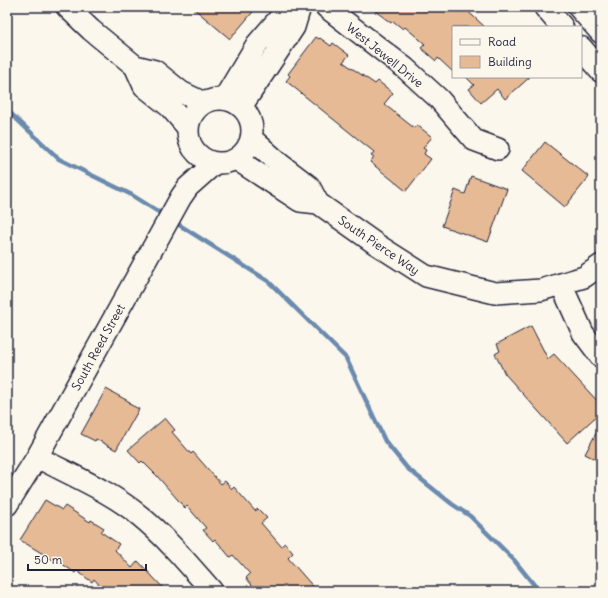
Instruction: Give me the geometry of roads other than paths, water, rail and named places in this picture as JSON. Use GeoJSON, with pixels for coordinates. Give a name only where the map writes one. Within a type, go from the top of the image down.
{"type":"FeatureCollection","features":[{"type":"Feature","properties":{"kind":"main road"},"geometry":{"type":"LineString","coordinates":[[545,7],[561,26]]}},
{"type":"Feature","properties":{"kind":"main road"},"geometry":{"type":"LineString","coordinates":[[579,7],[601,32]]}},
{"type":"Feature","properties":{"kind":"main road"},"geometry":{"type":"LineString","coordinates":[[582,49],[601,71]]}},
{"type":"Feature","properties":{"kind":"street"},"geometry":{"type":"LineString","coordinates":[[67,7],[91,30],[135,66],[155,71],[181,92],[223,103],[250,121],[251,138],[243,153],[226,162],[215,163],[208,161],[196,152],[191,145],[188,128],[191,118],[196,109],[223,103],[294,27],[300,7]]}},
{"type":"Feature","properties":{"kind":"street"},"geometry":{"type":"LineString","coordinates":[[223,103],[257,44],[289,7]]}},
{"type":"Feature","properties":{"kind":"street","name":"West Jewell Drive"},"geometry":{"type":"LineString","coordinates":[[326,7],[405,68],[439,99],[474,140],[498,149]]}},
{"type":"Feature","properties":{"kind":"street"},"geometry":{"type":"LineString","coordinates":[[135,66],[144,86],[170,107],[188,128]]}},
{"type":"Feature","properties":{"kind":"street","name":"South Pierce Way"},"geometry":{"type":"LineString","coordinates":[[251,138],[280,164],[309,186],[318,203],[376,244],[426,276],[495,293],[542,290],[584,277],[601,265]]}},
{"type":"Feature","properties":{"kind":"street","name":"South Reed Street"},"geometry":{"type":"LineString","coordinates":[[7,506],[37,457],[184,192],[196,152]]}},
{"type":"Feature","properties":{"kind":"street","name":"South Pierce Way"},"geometry":{"type":"LineString","coordinates":[[236,158],[300,201],[318,203]]}},
{"type":"Feature","properties":{"kind":"street","name":"South Reed Street"},"geometry":{"type":"LineString","coordinates":[[184,192],[215,163]]}},
{"type":"Feature","properties":{"kind":"street"},"geometry":{"type":"LineString","coordinates":[[561,284],[583,333],[601,357]]}},
{"type":"Feature","properties":{"kind":"street"},"geometry":{"type":"LineString","coordinates":[[37,457],[104,492],[139,515],[178,552],[212,591]]}},
{"type":"Feature","properties":{"kind":"waterway"},"geometry":{"type":"LineString","coordinates":[[7,110],[59,159],[130,194],[165,216]]}},
{"type":"Feature","properties":{"kind":"waterway"},"geometry":{"type":"LineString","coordinates":[[173,221],[268,281],[346,358],[385,441],[407,468],[452,504],[470,516],[514,560],[539,591]]}}]}
